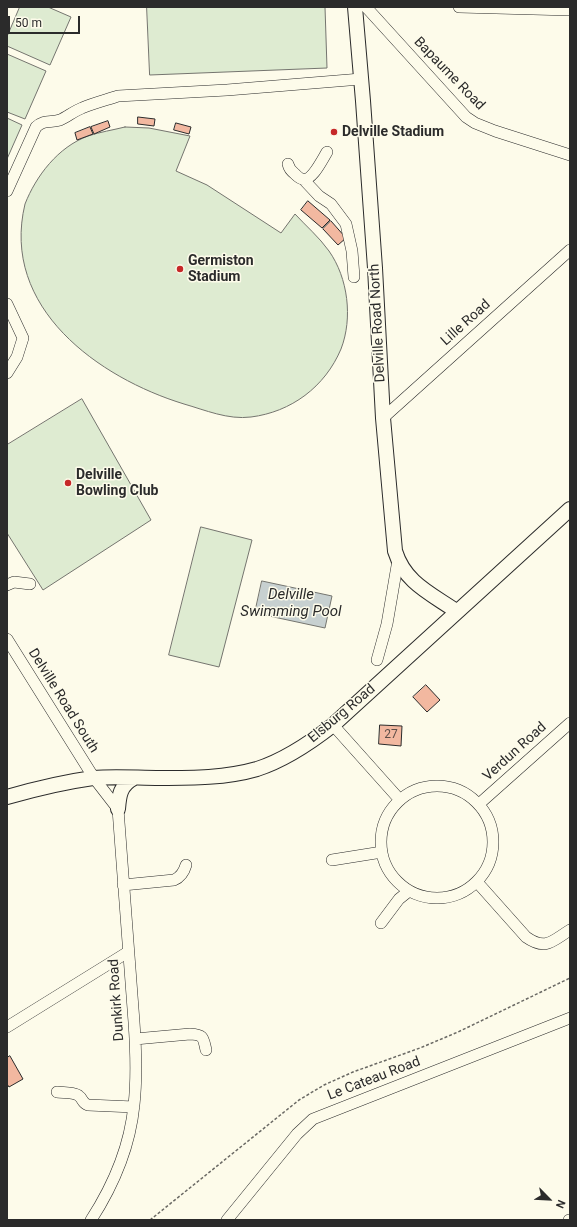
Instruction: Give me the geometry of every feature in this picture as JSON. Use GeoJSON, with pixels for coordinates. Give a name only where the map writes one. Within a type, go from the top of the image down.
{"type":"FeatureCollection","features":[{"type":"Feature","properties":{"kind":"main road","name":"Delville Road North"},"geometry":{"type":"LineString","coordinates":[[355,7],[375,268],[383,418],[393,541],[402,569],[415,582],[456,611]]}},
{"type":"Feature","properties":{"kind":"main road","name":"Elsburg Road"},"geometry":{"type":"LineString","coordinates":[[7,797],[38,788],[94,778],[210,776],[241,773],[257,769],[288,755],[318,736],[333,724],[570,509]]}},
{"type":"Feature","properties":{"kind":"main road"},"geometry":{"type":"LineString","coordinates":[[118,809],[121,789],[128,781],[134,778]]}},
{"type":"Feature","properties":{"kind":"street","name":"Bapaume Road"},"geometry":{"type":"LineString","coordinates":[[366,7],[466,117],[475,123],[495,131],[570,155]]}},
{"type":"Feature","properties":{"kind":"street"},"geometry":{"type":"LineString","coordinates":[[459,7],[570,10]]}},
{"type":"Feature","properties":{"kind":"street"},"geometry":{"type":"LineString","coordinates":[[7,191],[36,126],[40,123],[60,120],[82,108],[107,99],[118,96],[227,90],[361,79]]}},
{"type":"Feature","properties":{"kind":"street"},"geometry":{"type":"LineString","coordinates":[[304,180],[308,179],[312,175],[327,152]]}},
{"type":"Feature","properties":{"kind":"street"},"geometry":{"type":"LineString","coordinates":[[288,164],[290,170],[304,180],[318,196],[331,204],[346,224],[352,251],[354,277]]}},
{"type":"Feature","properties":{"kind":"street","name":"Lille Road"},"geometry":{"type":"LineString","coordinates":[[383,418],[570,250]]}},
{"type":"Feature","properties":{"kind":"street"},"geometry":{"type":"LineString","coordinates":[[7,304],[23,338],[17,357],[7,373]]}},
{"type":"Feature","properties":{"kind":"street"},"geometry":{"type":"LineString","coordinates":[[377,660],[387,624],[398,560]]}},
{"type":"Feature","properties":{"kind":"street"},"geometry":{"type":"LineString","coordinates":[[7,585],[14,582],[30,584]]}},
{"type":"Feature","properties":{"kind":"street","name":"Delville Road South"},"geometry":{"type":"LineString","coordinates":[[7,639],[94,778]]}},
{"type":"Feature","properties":{"kind":"street","name":"Verdun Road"},"geometry":{"type":"LineString","coordinates":[[479,804],[570,723]]}},
{"type":"Feature","properties":{"kind":"street"},"geometry":{"type":"LineString","coordinates":[[333,724],[400,800]]}},
{"type":"Feature","properties":{"kind":"street"},"geometry":{"type":"LineString","coordinates":[[94,778],[118,809]]}},
{"type":"Feature","properties":{"kind":"street"},"geometry":{"type":"LineString","coordinates":[[443,786],[463,792],[472,797],[479,804],[490,822],[494,843],[489,864],[477,882],[468,890],[445,898],[420,896],[399,884],[391,874],[385,863],[381,839],[383,827],[388,816],[400,800],[413,791],[422,788],[443,786]]}},
{"type":"Feature","properties":{"kind":"street","name":"Dunkirk Road"},"geometry":{"type":"LineString","coordinates":[[91,1220],[104,1199],[117,1170],[127,1141],[134,1107],[136,1078],[135,1039],[118,809]]}},
{"type":"Feature","properties":{"kind":"street"},"geometry":{"type":"LineString","coordinates":[[332,860],[382,852]]}},
{"type":"Feature","properties":{"kind":"street"},"geometry":{"type":"LineString","coordinates":[[123,885],[174,880],[184,872],[186,865]]}},
{"type":"Feature","properties":{"kind":"street"},"geometry":{"type":"LineString","coordinates":[[477,882],[532,942],[544,944],[570,930]]}},
{"type":"Feature","properties":{"kind":"street"},"geometry":{"type":"LineString","coordinates":[[381,923],[399,899],[409,891]]}},
{"type":"Feature","properties":{"kind":"street"},"geometry":{"type":"LineString","coordinates":[[7,1027],[128,952]]}},
{"type":"Feature","properties":{"kind":"street","name":"Le Cateau Road"},"geometry":{"type":"LineString","coordinates":[[226,1220],[297,1134],[313,1119],[570,1018]]}},
{"type":"Feature","properties":{"kind":"street"},"geometry":{"type":"LineString","coordinates":[[135,1039],[190,1034],[198,1035],[204,1039],[206,1050]]}},
{"type":"Feature","properties":{"kind":"street"},"geometry":{"type":"LineString","coordinates":[[57,1092],[77,1094],[80,1096],[84,1104],[88,1105],[134,1107]]}},
{"type":"Feature","properties":{"kind":"path"},"geometry":{"type":"LineString","coordinates":[[150,1220],[294,1104],[324,1085],[353,1072],[420,1048],[458,1032],[570,978]]}},
{"type":"Feature","properties":{"kind":"green space"},"geometry":{"type":"Polygon","coordinates":[[[20,7],[48,7],[71,17],[50,65],[7,46],[7,37],[20,7]]]}},
{"type":"Feature","properties":{"kind":"green space"},"geometry":{"type":"Polygon","coordinates":[[[147,7],[325,7],[327,68],[150,75],[147,7]]]}},
{"type":"Feature","properties":{"kind":"green space"},"geometry":{"type":"Polygon","coordinates":[[[7,54],[46,71],[25,119],[7,112],[7,54]]]}},
{"type":"Feature","properties":{"kind":"green space"},"geometry":{"type":"Polygon","coordinates":[[[7,118],[22,125],[7,159],[7,118]]]}},
{"type":"Feature","properties":{"kind":"green space","name":"Germiston Stadium"},"geometry":{"type":"Polygon","coordinates":[[[125,127],[149,128],[190,136],[176,171],[207,185],[281,233],[295,214],[317,236],[329,251],[341,273],[347,298],[347,324],[345,337],[334,363],[326,375],[316,386],[293,403],[280,410],[242,418],[208,412],[152,392],[120,376],[90,357],[63,333],[42,306],[27,275],[21,241],[25,204],[30,193],[35,183],[49,164],[67,147],[88,136],[125,127]]]}},
{"type":"Feature","properties":{"kind":"green space","name":"Delville Bowling Club"},"geometry":{"type":"Polygon","coordinates":[[[82,399],[151,520],[43,590],[7,533],[7,445],[82,399]]]}},
{"type":"Feature","properties":{"kind":"green space"},"geometry":{"type":"Polygon","coordinates":[[[201,527],[252,540],[219,667],[169,655],[201,527]]]}},
{"type":"Feature","properties":{"kind":"water","name":"Delville Swimming Pool"},"geometry":{"type":"Polygon","coordinates":[[[262,581],[332,596],[325,628],[255,613],[262,581]]]}},
{"type":"Feature","properties":{"kind":"building"},"geometry":{"type":"Polygon","coordinates":[[[138,117],[155,119],[154,126],[138,124],[138,117]]]}},
{"type":"Feature","properties":{"kind":"building"},"geometry":{"type":"Polygon","coordinates":[[[108,121],[110,127],[94,134],[91,127],[108,121]]]}},
{"type":"Feature","properties":{"kind":"building"},"geometry":{"type":"Polygon","coordinates":[[[176,123],[191,127],[189,134],[174,130],[176,123]]]}},
{"type":"Feature","properties":{"kind":"building"},"geometry":{"type":"Polygon","coordinates":[[[90,127],[93,134],[77,140],[75,133],[90,127]]]}},
{"type":"Feature","properties":{"kind":"building"},"geometry":{"type":"Polygon","coordinates":[[[308,201],[330,220],[322,228],[301,210],[308,201]]]}},
{"type":"Feature","properties":{"kind":"building"},"geometry":{"type":"Polygon","coordinates":[[[331,221],[346,238],[338,245],[323,229],[331,221]]]}},
{"type":"Feature","properties":{"kind":"building"},"geometry":{"type":"Polygon","coordinates":[[[426,685],[440,700],[427,712],[413,697],[426,685]]]}},
{"type":"Feature","properties":{"kind":"building"},"geometry":{"type":"Polygon","coordinates":[[[380,725],[402,726],[401,746],[379,744],[380,725]]]}},
{"type":"Feature","properties":{"kind":"building"},"geometry":{"type":"Polygon","coordinates":[[[10,1056],[23,1079],[9,1087],[7,1084],[7,1058],[10,1056]]]}},
{"type":"Feature","properties":{"kind":"place","name":"Delville Stadium"},"geometry":{"type":"Point","coordinates":[334,132]}},
{"type":"Feature","properties":{"kind":"place","name":"Germiston Stadium"},"geometry":{"type":"Point","coordinates":[180,269]}},
{"type":"Feature","properties":{"kind":"place","name":"Delville Bowling Club"},"geometry":{"type":"Point","coordinates":[68,483]}}]}
